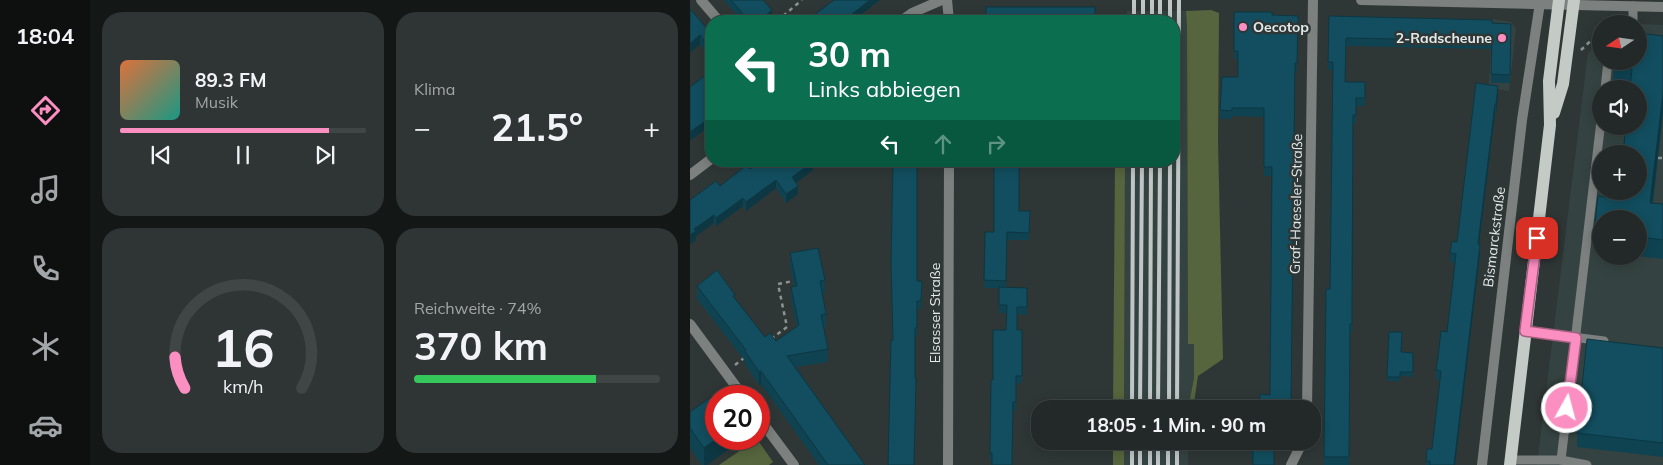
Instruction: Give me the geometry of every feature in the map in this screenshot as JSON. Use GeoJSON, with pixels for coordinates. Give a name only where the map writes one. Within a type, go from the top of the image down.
{"type":"FeatureCollection","features":[{"type":"Feature","properties":{"kind":"main road"},"geometry":{"type":"LineString","coordinates":[[1510,462],[1550,125],[1550,81],[1559,2]]}},
{"type":"Feature","properties":{"kind":"main road"},"geometry":{"type":"LineString","coordinates":[[1550,125],[1563,84],[1574,2]]}},
{"type":"Feature","properties":{"kind":"street"},"geometry":{"type":"LineString","coordinates":[[701,0],[714,15]]}},
{"type":"Feature","properties":{"kind":"street"},"geometry":{"type":"LineString","coordinates":[[909,15],[942,0]]}},
{"type":"Feature","properties":{"kind":"street"},"geometry":{"type":"LineString","coordinates":[[947,0],[948,15]]}},
{"type":"Feature","properties":{"kind":"street","name":"Graf-Haeseler-Straße"},"geometry":{"type":"LineString","coordinates":[[1307,400],[1313,0]]}},
{"type":"Feature","properties":{"kind":"street"},"geometry":{"type":"LineString","coordinates":[[1361,0],[1539,8],[1559,2],[1663,7]]}},
{"type":"Feature","properties":{"kind":"street","name":"Bismarckstraße"},"geometry":{"type":"LineString","coordinates":[[1482,465],[1522,120],[1539,8]]}},
{"type":"Feature","properties":{"kind":"street"},"geometry":{"type":"LineString","coordinates":[[690,175],[705,164]]}},
{"type":"Feature","properties":{"kind":"street","name":"Elsasser Straße"},"geometry":{"type":"LineString","coordinates":[[948,465],[949,167]]}},
{"type":"Feature","properties":{"kind":"street"},"geometry":{"type":"LineString","coordinates":[[690,324],[735,385]]}},
{"type":"Feature","properties":{"kind":"street"},"geometry":{"type":"LineString","coordinates":[[770,433],[794,465]]}},
{"type":"Feature","properties":{"kind":"street"},"geometry":{"type":"LineString","coordinates":[[1292,465],[1299,450]]}},
{"type":"Feature","properties":{"kind":"lane"},"geometry":{"type":"LineString","coordinates":[[1633,6],[1633,15]]}},
{"type":"Feature","properties":{"kind":"lane"},"geometry":{"type":"LineString","coordinates":[[1561,460],[1599,135]]}},
{"type":"Feature","properties":{"kind":"lane"},"geometry":{"type":"LineString","coordinates":[[1525,331],[1614,342]]}},
{"type":"Feature","properties":{"kind":"lane"},"geometry":{"type":"LineString","coordinates":[[1510,462],[1561,460],[1591,465]]}},
{"type":"Feature","properties":{"kind":"path"},"geometry":{"type":"LineString","coordinates":[[785,15],[802,0]]}},
{"type":"Feature","properties":{"kind":"path"},"geometry":{"type":"LineString","coordinates":[[1566,64],[1592,39]]}},
{"type":"Feature","properties":{"kind":"path"},"geometry":{"type":"LineString","coordinates":[[1658,158],[1663,158]]}},
{"type":"Feature","properties":{"kind":"path"},"geometry":{"type":"LineString","coordinates":[[764,344],[787,328],[778,284],[793,281]]}},
{"type":"Feature","properties":{"kind":"path"},"geometry":{"type":"LineString","coordinates":[[725,372],[748,355]]}},
{"type":"Feature","properties":{"kind":"shaded area"},"geometry":{"type":"Polygon","coordinates":[[[1127,11],[1186,11],[1188,343],[1194,343],[1194,378],[1190,400],[1124,400],[1125,167],[1180,167],[1180,15],[1127,15],[1127,11]]]}},
{"type":"Feature","properties":{"kind":"shaded area"},"geometry":{"type":"Polygon","coordinates":[[[1492,19],[1511,22],[1516,28],[1509,91],[1489,88],[1492,19]]]}},
{"type":"Feature","properties":{"kind":"shaded area"},"geometry":{"type":"Polygon","coordinates":[[[1648,24],[1663,25],[1663,465],[1537,465],[1588,53],[1592,49],[1592,70],[1648,70],[1648,24]]]}},
{"type":"Feature","properties":{"kind":"shaded area"},"geometry":{"type":"Polygon","coordinates":[[[1124,450],[1188,450],[1188,465],[1124,465],[1124,450]]]}},
{"type":"Feature","properties":{"kind":"green space"},"geometry":{"type":"Polygon","coordinates":[[[1211,10],[1219,13],[1218,141],[1223,359],[1198,376],[1194,400],[1190,400],[1194,378],[1194,344],[1188,344],[1186,11],[1211,10]]]}},
{"type":"Feature","properties":{"kind":"green space"},"geometry":{"type":"Polygon","coordinates":[[[1115,167],[1125,167],[1124,400],[1113,400],[1115,167]]]}},
{"type":"Feature","properties":{"kind":"green space"},"geometry":{"type":"Polygon","coordinates":[[[741,450],[765,450],[773,462],[769,465],[719,465],[741,450]]]}},
{"type":"Feature","properties":{"kind":"green space"},"geometry":{"type":"Polygon","coordinates":[[[1113,450],[1124,450],[1124,465],[1113,465],[1113,450]]]}},
{"type":"Feature","properties":{"kind":"building"},"geometry":{"type":"Polygon","coordinates":[[[731,0],[763,0],[772,10],[766,15],[744,15],[731,0]]]}},
{"type":"Feature","properties":{"kind":"building"},"geometry":{"type":"Polygon","coordinates":[[[834,0],[870,0],[851,15],[814,15],[834,0]]]}},
{"type":"Feature","properties":{"kind":"building"},"geometry":{"type":"Polygon","coordinates":[[[986,7],[1095,7],[1095,15],[986,15],[986,7]]]}},
{"type":"Feature","properties":{"kind":"building"},"geometry":{"type":"Polygon","coordinates":[[[690,9],[705,26],[705,42],[700,35],[690,44],[690,9]]]}},
{"type":"Feature","properties":{"kind":"building"},"geometry":{"type":"Polygon","coordinates":[[[1234,12],[1272,12],[1272,15],[1298,16],[1297,63],[1295,63],[1291,400],[1260,400],[1260,394],[1270,395],[1272,167],[1264,167],[1264,108],[1232,108],[1232,111],[1220,110],[1222,77],[1238,77],[1238,51],[1234,51],[1234,12]]]}},
{"type":"Feature","properties":{"kind":"building"},"geometry":{"type":"Polygon","coordinates":[[[1329,16],[1492,20],[1492,23],[1511,24],[1510,75],[1491,74],[1492,41],[1346,38],[1345,82],[1365,82],[1365,98],[1356,98],[1356,115],[1353,115],[1349,457],[1324,457],[1326,289],[1330,289],[1333,62],[1328,62],[1329,16]]]}},
{"type":"Feature","properties":{"kind":"building"},"geometry":{"type":"Polygon","coordinates":[[[1648,34],[1663,36],[1663,93],[1650,203],[1663,204],[1663,240],[1647,238],[1647,210],[1596,210],[1598,200],[1647,200],[1647,145],[1624,145],[1625,135],[1647,135],[1647,80],[1631,80],[1632,70],[1648,70],[1648,34]]]}},
{"type":"Feature","properties":{"kind":"building"},"geometry":{"type":"Polygon","coordinates":[[[705,76],[705,121],[690,132],[690,87],[705,76]]]}},
{"type":"Feature","properties":{"kind":"building"},"geometry":{"type":"Polygon","coordinates":[[[1476,83],[1498,86],[1478,244],[1480,245],[1454,465],[1430,465],[1430,461],[1426,461],[1427,449],[1432,449],[1441,371],[1436,370],[1441,331],[1447,332],[1456,254],[1450,253],[1452,241],[1457,242],[1476,83]]]}},
{"type":"Feature","properties":{"kind":"building"},"geometry":{"type":"Polygon","coordinates":[[[744,167],[750,169],[753,167],[806,167],[792,177],[798,186],[786,194],[776,180],[746,202],[743,198],[716,218],[714,215],[694,229],[696,231],[690,235],[690,200],[716,181],[720,186],[744,167]]]}},
{"type":"Feature","properties":{"kind":"building"},"geometry":{"type":"Polygon","coordinates":[[[893,167],[917,167],[917,281],[922,281],[921,301],[917,301],[917,328],[915,328],[914,465],[888,465],[891,340],[893,340],[891,261],[893,167]]]}},
{"type":"Feature","properties":{"kind":"building"},"geometry":{"type":"Polygon","coordinates":[[[994,167],[1019,167],[1019,211],[1030,211],[1029,233],[1007,232],[1006,281],[984,280],[985,232],[994,232],[994,167]]]}},
{"type":"Feature","properties":{"kind":"building"},"geometry":{"type":"Polygon","coordinates":[[[818,248],[825,280],[820,281],[826,314],[821,315],[828,349],[787,356],[865,465],[828,465],[761,371],[759,372],[746,350],[697,286],[717,270],[735,295],[733,296],[765,337],[770,333],[776,341],[799,325],[791,287],[797,286],[790,253],[818,248]]]}},
{"type":"Feature","properties":{"kind":"building"},"geometry":{"type":"Polygon","coordinates":[[[999,287],[1027,288],[1027,307],[1017,307],[1017,330],[1022,330],[1022,376],[1016,376],[1016,402],[1013,402],[1012,465],[992,465],[992,453],[990,453],[993,330],[1006,330],[1007,305],[999,305],[999,287]]]}},
{"type":"Feature","properties":{"kind":"building"},"geometry":{"type":"Polygon","coordinates":[[[1389,332],[1402,332],[1401,352],[1413,353],[1413,372],[1400,372],[1400,377],[1387,377],[1389,332]]]}},
{"type":"Feature","properties":{"kind":"building"},"geometry":{"type":"Polygon","coordinates":[[[1587,339],[1663,348],[1663,443],[1577,433],[1587,339]]]}},
{"type":"Feature","properties":{"kind":"building"},"geometry":{"type":"Polygon","coordinates":[[[705,401],[704,448],[690,428],[690,412],[705,401]]]}},
{"type":"Feature","properties":{"kind":"building"},"geometry":{"type":"Polygon","coordinates":[[[1253,450],[1274,450],[1274,465],[1253,465],[1253,450]]]}},
{"type":"Feature","properties":{"kind":"railway"},"geometry":{"type":"LineString","coordinates":[[1134,0],[1134,15]]}},
{"type":"Feature","properties":{"kind":"railway"},"geometry":{"type":"LineString","coordinates":[[1143,0],[1143,15]]}},
{"type":"Feature","properties":{"kind":"railway"},"geometry":{"type":"LineString","coordinates":[[1152,0],[1152,15]]}},
{"type":"Feature","properties":{"kind":"railway"},"geometry":{"type":"LineString","coordinates":[[1160,0],[1160,15]]}},
{"type":"Feature","properties":{"kind":"railway"},"geometry":{"type":"LineString","coordinates":[[1170,0],[1170,15]]}},
{"type":"Feature","properties":{"kind":"railway"},"geometry":{"type":"LineString","coordinates":[[1179,0],[1179,15]]}},
{"type":"Feature","properties":{"kind":"railway"},"geometry":{"type":"LineString","coordinates":[[1132,400],[1133,167]]}},
{"type":"Feature","properties":{"kind":"railway"},"geometry":{"type":"LineString","coordinates":[[1140,400],[1142,167]]}},
{"type":"Feature","properties":{"kind":"railway"},"geometry":{"type":"LineString","coordinates":[[1150,400],[1151,167]]}},
{"type":"Feature","properties":{"kind":"railway"},"geometry":{"type":"LineString","coordinates":[[1158,400],[1160,167]]}},
{"type":"Feature","properties":{"kind":"railway"},"geometry":{"type":"LineString","coordinates":[[1169,400],[1170,167]]}},
{"type":"Feature","properties":{"kind":"railway"},"geometry":{"type":"LineString","coordinates":[[1177,400],[1178,167]]}},
{"type":"Feature","properties":{"kind":"railway"},"geometry":{"type":"LineString","coordinates":[[1132,450],[1132,465]]}},
{"type":"Feature","properties":{"kind":"railway"},"geometry":{"type":"LineString","coordinates":[[1140,450],[1140,465]]}},
{"type":"Feature","properties":{"kind":"railway"},"geometry":{"type":"LineString","coordinates":[[1150,450],[1150,465]]}},
{"type":"Feature","properties":{"kind":"railway"},"geometry":{"type":"LineString","coordinates":[[1158,450],[1158,465]]}},
{"type":"Feature","properties":{"kind":"railway"},"geometry":{"type":"LineString","coordinates":[[1168,450],[1168,465]]}},
{"type":"Feature","properties":{"kind":"railway"},"geometry":{"type":"LineString","coordinates":[[1177,450],[1177,465]]}},
{"type":"Feature","properties":{"kind":"place","name":"Oecotop"},"geometry":{"type":"Point","coordinates":[1243,27]}},
{"type":"Feature","properties":{"kind":"place","name":"2-Radscheune"},"geometry":{"type":"Point","coordinates":[1502,38]}},
{"type":"Feature","properties":{"kind":"route"},"geometry":{"type":"LineString","coordinates":[[1537,238],[1525,331],[1576,338],[1567,408]]}}]}
